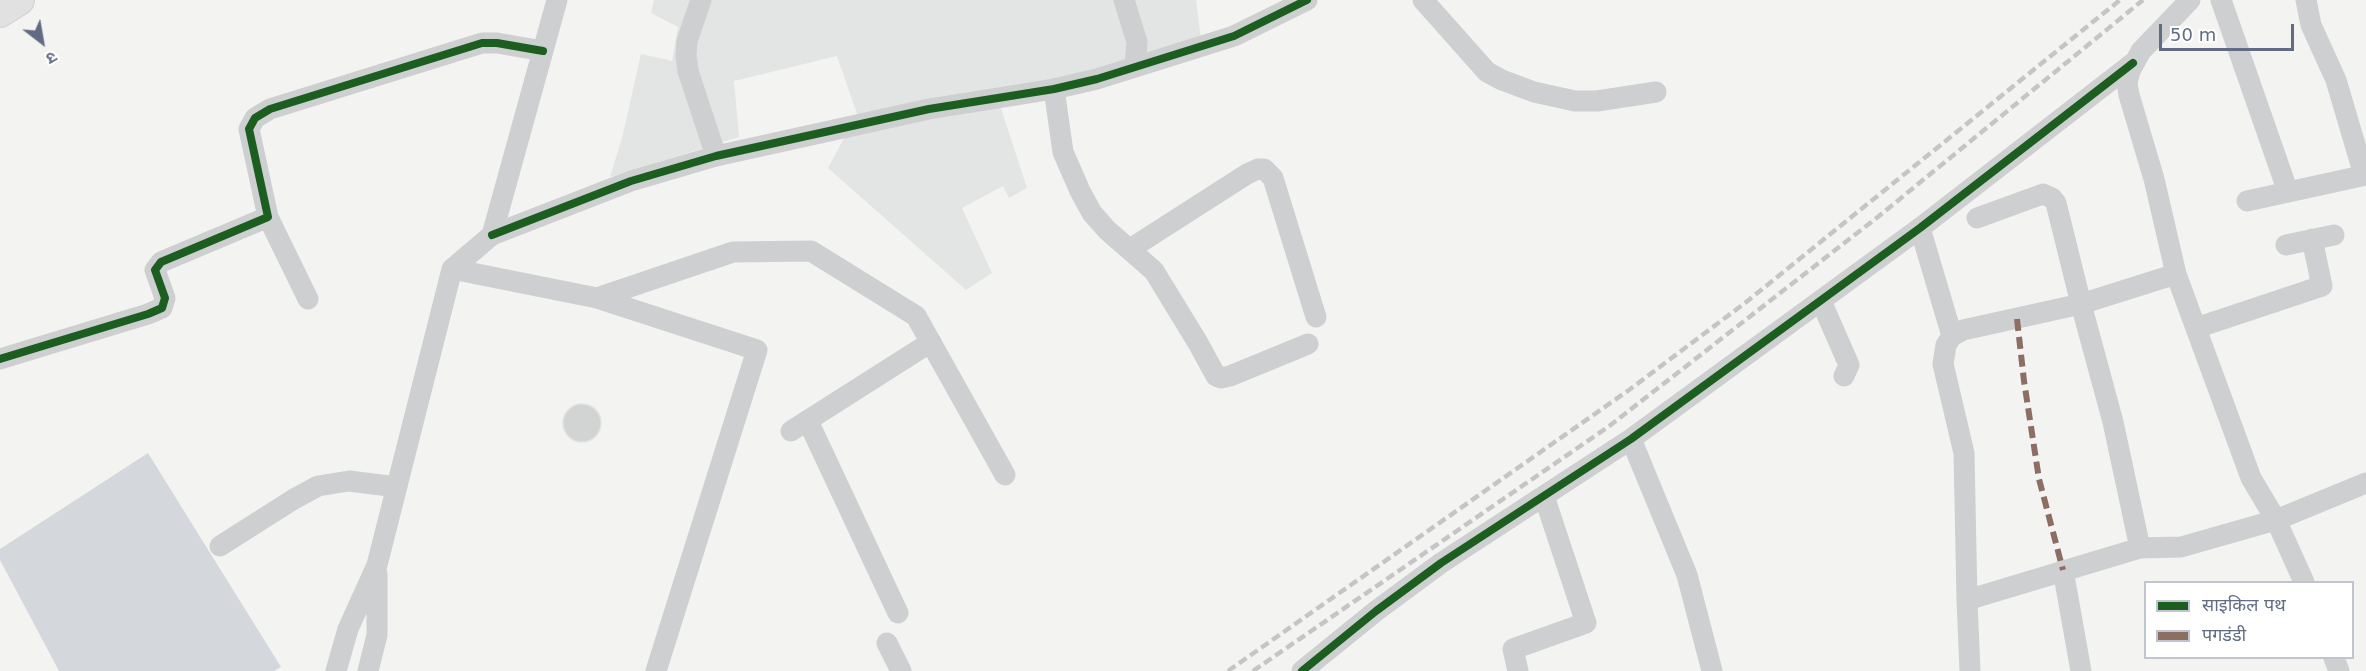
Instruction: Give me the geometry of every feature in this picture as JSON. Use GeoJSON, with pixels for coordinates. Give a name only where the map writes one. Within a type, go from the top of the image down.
{"type":"FeatureCollection","features":[{"type":"Feature","properties":{"kind":"highway"},"geometry":{"type":"LineString","coordinates":[[0,12],[19,0]]}},
{"type":"Feature","properties":{"kind":"street"},"geometry":{"type":"LineString","coordinates":[[492,235],[557,0]]}},
{"type":"Feature","properties":{"kind":"street"},"geometry":{"type":"LineString","coordinates":[[701,0],[687,41],[686,56],[688,71],[716,156]]}},
{"type":"Feature","properties":{"kind":"street"},"geometry":{"type":"LineString","coordinates":[[1124,0],[1137,42],[1135,67]]}},
{"type":"Feature","properties":{"kind":"street"},"geometry":{"type":"LineString","coordinates":[[336,671],[348,629],[377,565],[452,269],[492,235],[630,181],[716,156],[929,109],[1054,89],[1206,47],[1234,36],[1307,0]]}},
{"type":"Feature","properties":{"kind":"street"},"geometry":{"type":"LineString","coordinates":[[1423,0],[1487,72],[1502,80],[1534,92],[1575,101],[1656,92]]}},
{"type":"Feature","properties":{"kind":"street"},"geometry":{"type":"LineString","coordinates":[[2190,0],[2141,51],[2133,63],[2127,83],[2130,103],[2154,179],[2176,274],[2252,478],[2276,520],[2304,581]]}},
{"type":"Feature","properties":{"kind":"street"},"geometry":{"type":"LineString","coordinates":[[2221,0],[2288,192]]}},
{"type":"Feature","properties":{"kind":"street"},"geometry":{"type":"LineString","coordinates":[[2247,201],[2365,175],[2336,80],[2311,25],[2306,0]]}},
{"type":"Feature","properties":{"kind":"street"},"geometry":{"type":"LineString","coordinates":[[308,299],[268,217],[250,139],[249,129],[255,118],[270,109],[290,102],[482,43],[497,43],[543,51]]}},
{"type":"Feature","properties":{"kind":"street"},"geometry":{"type":"LineString","coordinates":[[1302,671],[1376,611],[1441,563],[1631,439],[1821,301],[1920,228],[2133,63]]}},
{"type":"Feature","properties":{"kind":"street"},"geometry":{"type":"LineString","coordinates":[[1054,89],[1064,152],[1092,213],[1154,271],[1216,376],[1221,378],[1230,376],[1308,344]]}},
{"type":"Feature","properties":{"kind":"street"},"geometry":{"type":"LineString","coordinates":[[1130,249],[1247,174],[1264,169],[1273,178],[1316,317]]}},
{"type":"Feature","properties":{"kind":"street"},"geometry":{"type":"LineString","coordinates":[[1977,218],[2043,194],[2052,198],[2056,203],[2113,422],[2140,548]]}},
{"type":"Feature","properties":{"kind":"street"},"geometry":{"type":"LineString","coordinates":[[0,359],[162,308],[165,298],[155,270],[161,262],[268,217]]}},
{"type":"Feature","properties":{"kind":"street"},"geometry":{"type":"LineString","coordinates":[[1920,228],[1952,336]]}},
{"type":"Feature","properties":{"kind":"street"},"geometry":{"type":"LineString","coordinates":[[2286,244],[2334,235]]}},
{"type":"Feature","properties":{"kind":"street"},"geometry":{"type":"LineString","coordinates":[[2196,328],[2322,286],[2312,239]]}},
{"type":"Feature","properties":{"kind":"street"},"geometry":{"type":"LineString","coordinates":[[597,298],[733,252],[812,251],[916,316],[1005,475]]}},
{"type":"Feature","properties":{"kind":"street"},"geometry":{"type":"LineString","coordinates":[[452,269],[597,298],[757,350],[656,671]]}},
{"type":"Feature","properties":{"kind":"street"},"geometry":{"type":"LineString","coordinates":[[1970,671],[1964,453],[1943,364],[1946,345],[1952,336],[1963,330],[2081,304],[2176,274]]}},
{"type":"Feature","properties":{"kind":"street"},"geometry":{"type":"LineString","coordinates":[[1821,301],[1849,365],[1844,376]]}},
{"type":"Feature","properties":{"kind":"street"},"geometry":{"type":"LineString","coordinates":[[898,613],[800,426],[931,342]]}},
{"type":"Feature","properties":{"kind":"street"},"geometry":{"type":"LineString","coordinates":[[1631,439],[1687,575],[1712,671]]}},
{"type":"Feature","properties":{"kind":"street"},"geometry":{"type":"LineString","coordinates":[[220,546],[318,486],[349,481],[397,487]]}},
{"type":"Feature","properties":{"kind":"street"},"geometry":{"type":"LineString","coordinates":[[1967,600],[2140,548],[2181,547],[2276,520],[2366,483]]}},
{"type":"Feature","properties":{"kind":"street"},"geometry":{"type":"LineString","coordinates":[[1518,671],[1513,649],[1586,623],[1544,495]]}},
{"type":"Feature","properties":{"kind":"street"},"geometry":{"type":"LineString","coordinates":[[368,671],[377,635],[377,565]]}},
{"type":"Feature","properties":{"kind":"street"},"geometry":{"type":"LineString","coordinates":[[2063,570],[2081,671]]}},
{"type":"Feature","properties":{"kind":"street"},"geometry":{"type":"LineString","coordinates":[[887,643],[901,671]]}},
{"type":"Feature","properties":{"kind":"shaded area"},"geometry":{"type":"Polygon","coordinates":[[[654,0],[1196,0],[1201,39],[1069,82],[996,93],[1027,188],[1009,198],[1003,186],[962,208],[992,273],[966,290],[828,168],[857,114],[837,56],[734,81],[739,137],[610,177],[622,138],[641,54],[672,61],[678,27],[651,13],[654,0]]]}},
{"type":"Feature","properties":{"kind":"shaded area"},"geometry":{"type":"Polygon","coordinates":[[[148,453],[281,667],[274,671],[59,671],[0,560],[0,549],[148,453]]]}},
{"type":"Feature","properties":{"kind":"building"},"geometry":{"type":"Polygon","coordinates":[[[582,404],[596,409],[601,423],[596,437],[582,442],[568,437],[563,423],[568,409],[582,404]]]}},
{"type":"Feature","properties":{"kind":"railway"},"geometry":{"type":"LineString","coordinates":[[1228,671],[1629,390],[1745,303],[2120,0]]}},
{"type":"Feature","properties":{"kind":"railway"},"geometry":{"type":"LineString","coordinates":[[1253,671],[1608,427],[1879,216],[2143,0]]}},
{"type":"Feature","properties":{"kind":"marked path"},"geometry":{"type":"LineString","coordinates":[[2017,319],[2039,479],[2063,570]]}},
{"type":"Feature","properties":{"kind":"cycle path"},"geometry":{"type":"LineString","coordinates":[[492,235],[631,181],[716,156],[929,109],[1054,89],[1097,79],[1234,36],[1307,0]]}},
{"type":"Feature","properties":{"kind":"cycle path"},"geometry":{"type":"LineString","coordinates":[[0,359],[162,308],[165,298],[155,270],[161,262],[268,217],[249,129],[255,118],[270,109],[482,43],[497,43],[543,51]]}},
{"type":"Feature","properties":{"kind":"cycle path"},"geometry":{"type":"LineString","coordinates":[[1302,671],[1376,611],[1441,563],[1631,439],[1920,228],[2133,63]]}}]}
